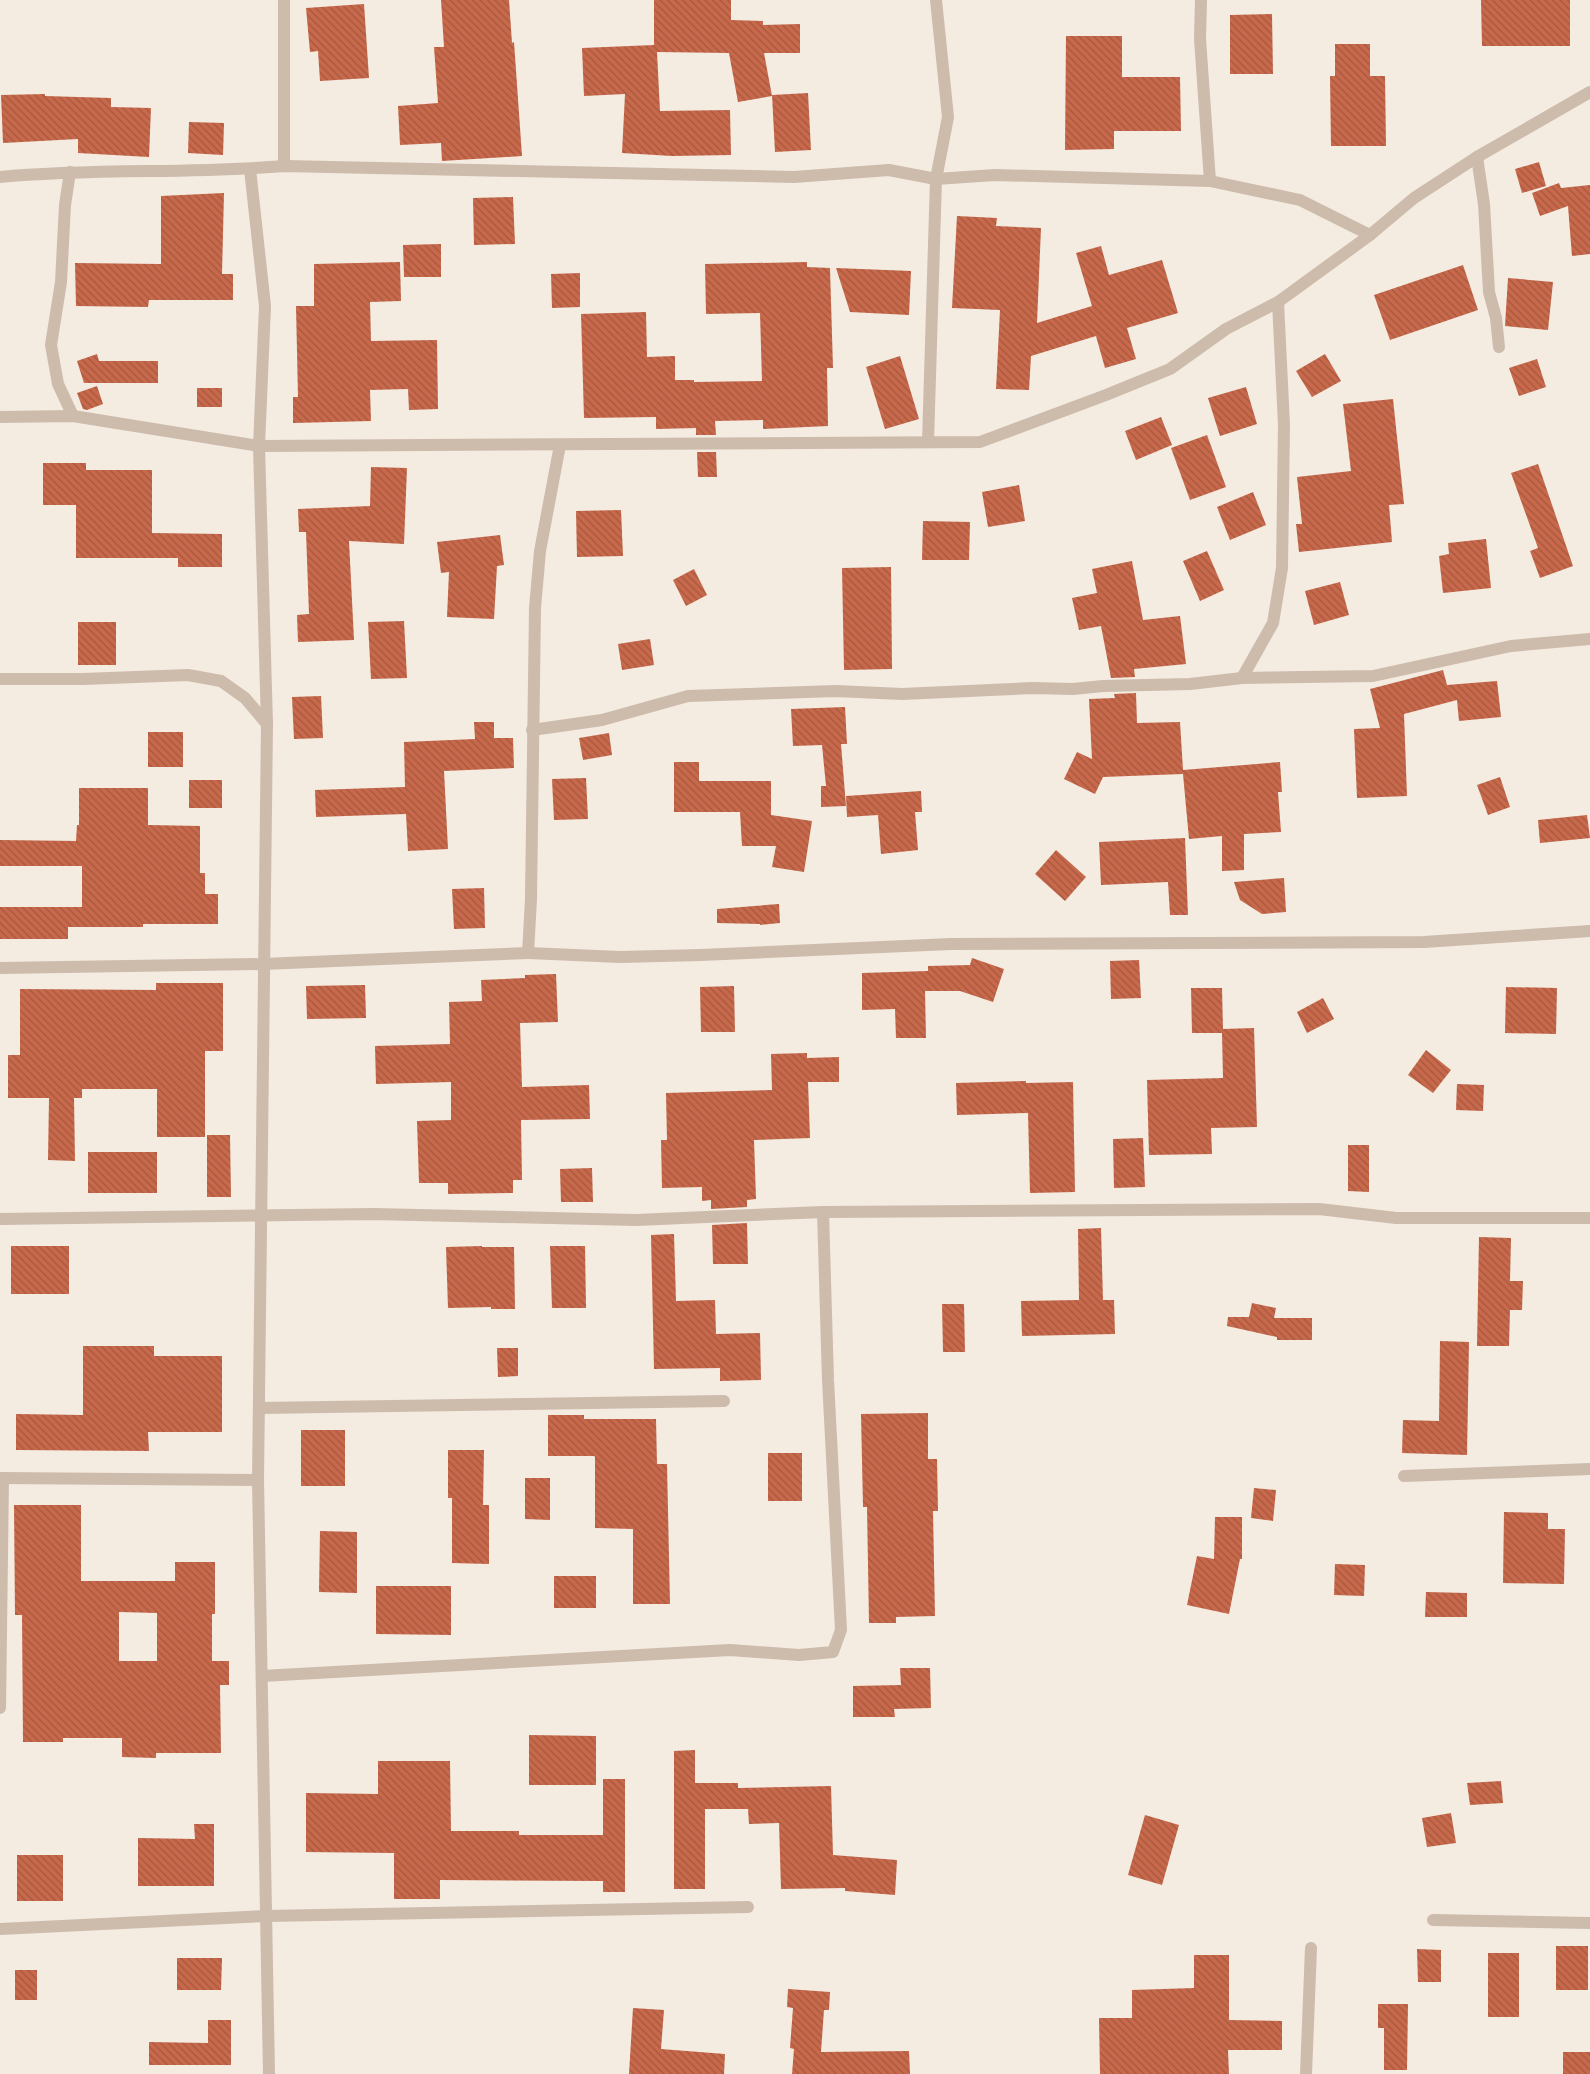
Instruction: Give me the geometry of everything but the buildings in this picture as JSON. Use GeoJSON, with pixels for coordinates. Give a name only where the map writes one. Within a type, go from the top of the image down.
{"type":"FeatureCollection","features":[{"type":"Feature","properties":{"kind":"street"},"geometry":{"type":"LineString","coordinates":[[284,0],[284,166]]}},
{"type":"Feature","properties":{"kind":"street"},"geometry":{"type":"LineString","coordinates":[[928,442],[936,179],[948,117],[936,0]]}},
{"type":"Feature","properties":{"kind":"street"},"geometry":{"type":"LineString","coordinates":[[1201,0],[1200,39],[1210,181]]}},
{"type":"Feature","properties":{"kind":"street"},"geometry":{"type":"LineString","coordinates":[[0,417],[73,416],[259,446],[980,442],[1170,369],[1226,329],[1278,302],[1370,235],[1414,198],[1477,157],[1590,92]]}},
{"type":"Feature","properties":{"kind":"street"},"geometry":{"type":"LineString","coordinates":[[1477,157],[1485,211],[1489,292],[1496,318],[1499,347]]}},
{"type":"Feature","properties":{"kind":"street"},"geometry":{"type":"LineString","coordinates":[[0,177],[70,172],[250,169],[284,166],[794,177],[889,170],[936,179],[995,175],[1210,181],[1300,200],[1370,235]]}},
{"type":"Feature","properties":{"kind":"street"},"geometry":{"type":"LineString","coordinates":[[250,169],[265,306],[259,446],[267,724],[262,964],[262,1215],[258,1480],[269,2074]]}},
{"type":"Feature","properties":{"kind":"street"},"geometry":{"type":"LineString","coordinates":[[70,172],[65,205],[61,274],[51,345],[58,384],[73,416]]}},
{"type":"Feature","properties":{"kind":"street"},"geometry":{"type":"LineString","coordinates":[[1242,678],[1273,623],[1282,568],[1284,425],[1278,302]]}},
{"type":"Feature","properties":{"kind":"street"},"geometry":{"type":"LineString","coordinates":[[528,953],[535,608],[540,551],[560,445]]}},
{"type":"Feature","properties":{"kind":"street"},"geometry":{"type":"LineString","coordinates":[[532,730],[602,720],[688,696],[836,691],[902,694],[1190,684],[1242,678],[1373,676],[1511,646],[1590,639]]}},
{"type":"Feature","properties":{"kind":"street"},"geometry":{"type":"LineString","coordinates":[[0,679],[83,679],[188,674],[221,681],[245,698],[267,724]]}},
{"type":"Feature","properties":{"kind":"street"},"geometry":{"type":"LineString","coordinates":[[0,968],[262,964],[528,953],[620,957],[711,955],[951,944],[1424,942],[1590,931]]}},
{"type":"Feature","properties":{"kind":"street"},"geometry":{"type":"LineString","coordinates":[[0,1219],[373,1214],[636,1220],[823,1212],[1319,1209],[1396,1218],[1590,1218]]}},
{"type":"Feature","properties":{"kind":"street"},"geometry":{"type":"LineString","coordinates":[[262,1676],[730,1650],[799,1655],[833,1652],[842,1630],[828,1380],[823,1212]]}},
{"type":"Feature","properties":{"kind":"street"},"geometry":{"type":"LineString","coordinates":[[260,1408],[724,1401]]}},
{"type":"Feature","properties":{"kind":"street"},"geometry":{"type":"LineString","coordinates":[[1404,1476],[1590,1469]]}},
{"type":"Feature","properties":{"kind":"street"},"geometry":{"type":"LineString","coordinates":[[0,1708],[2,1478],[258,1480]]}},
{"type":"Feature","properties":{"kind":"street"},"geometry":{"type":"LineString","coordinates":[[0,1929],[266,1916],[748,1907]]}},
{"type":"Feature","properties":{"kind":"street"},"geometry":{"type":"LineString","coordinates":[[1433,1920],[1590,1923]]}},
{"type":"Feature","properties":{"kind":"street"},"geometry":{"type":"LineString","coordinates":[[1306,2074],[1311,1948]]}}]}
